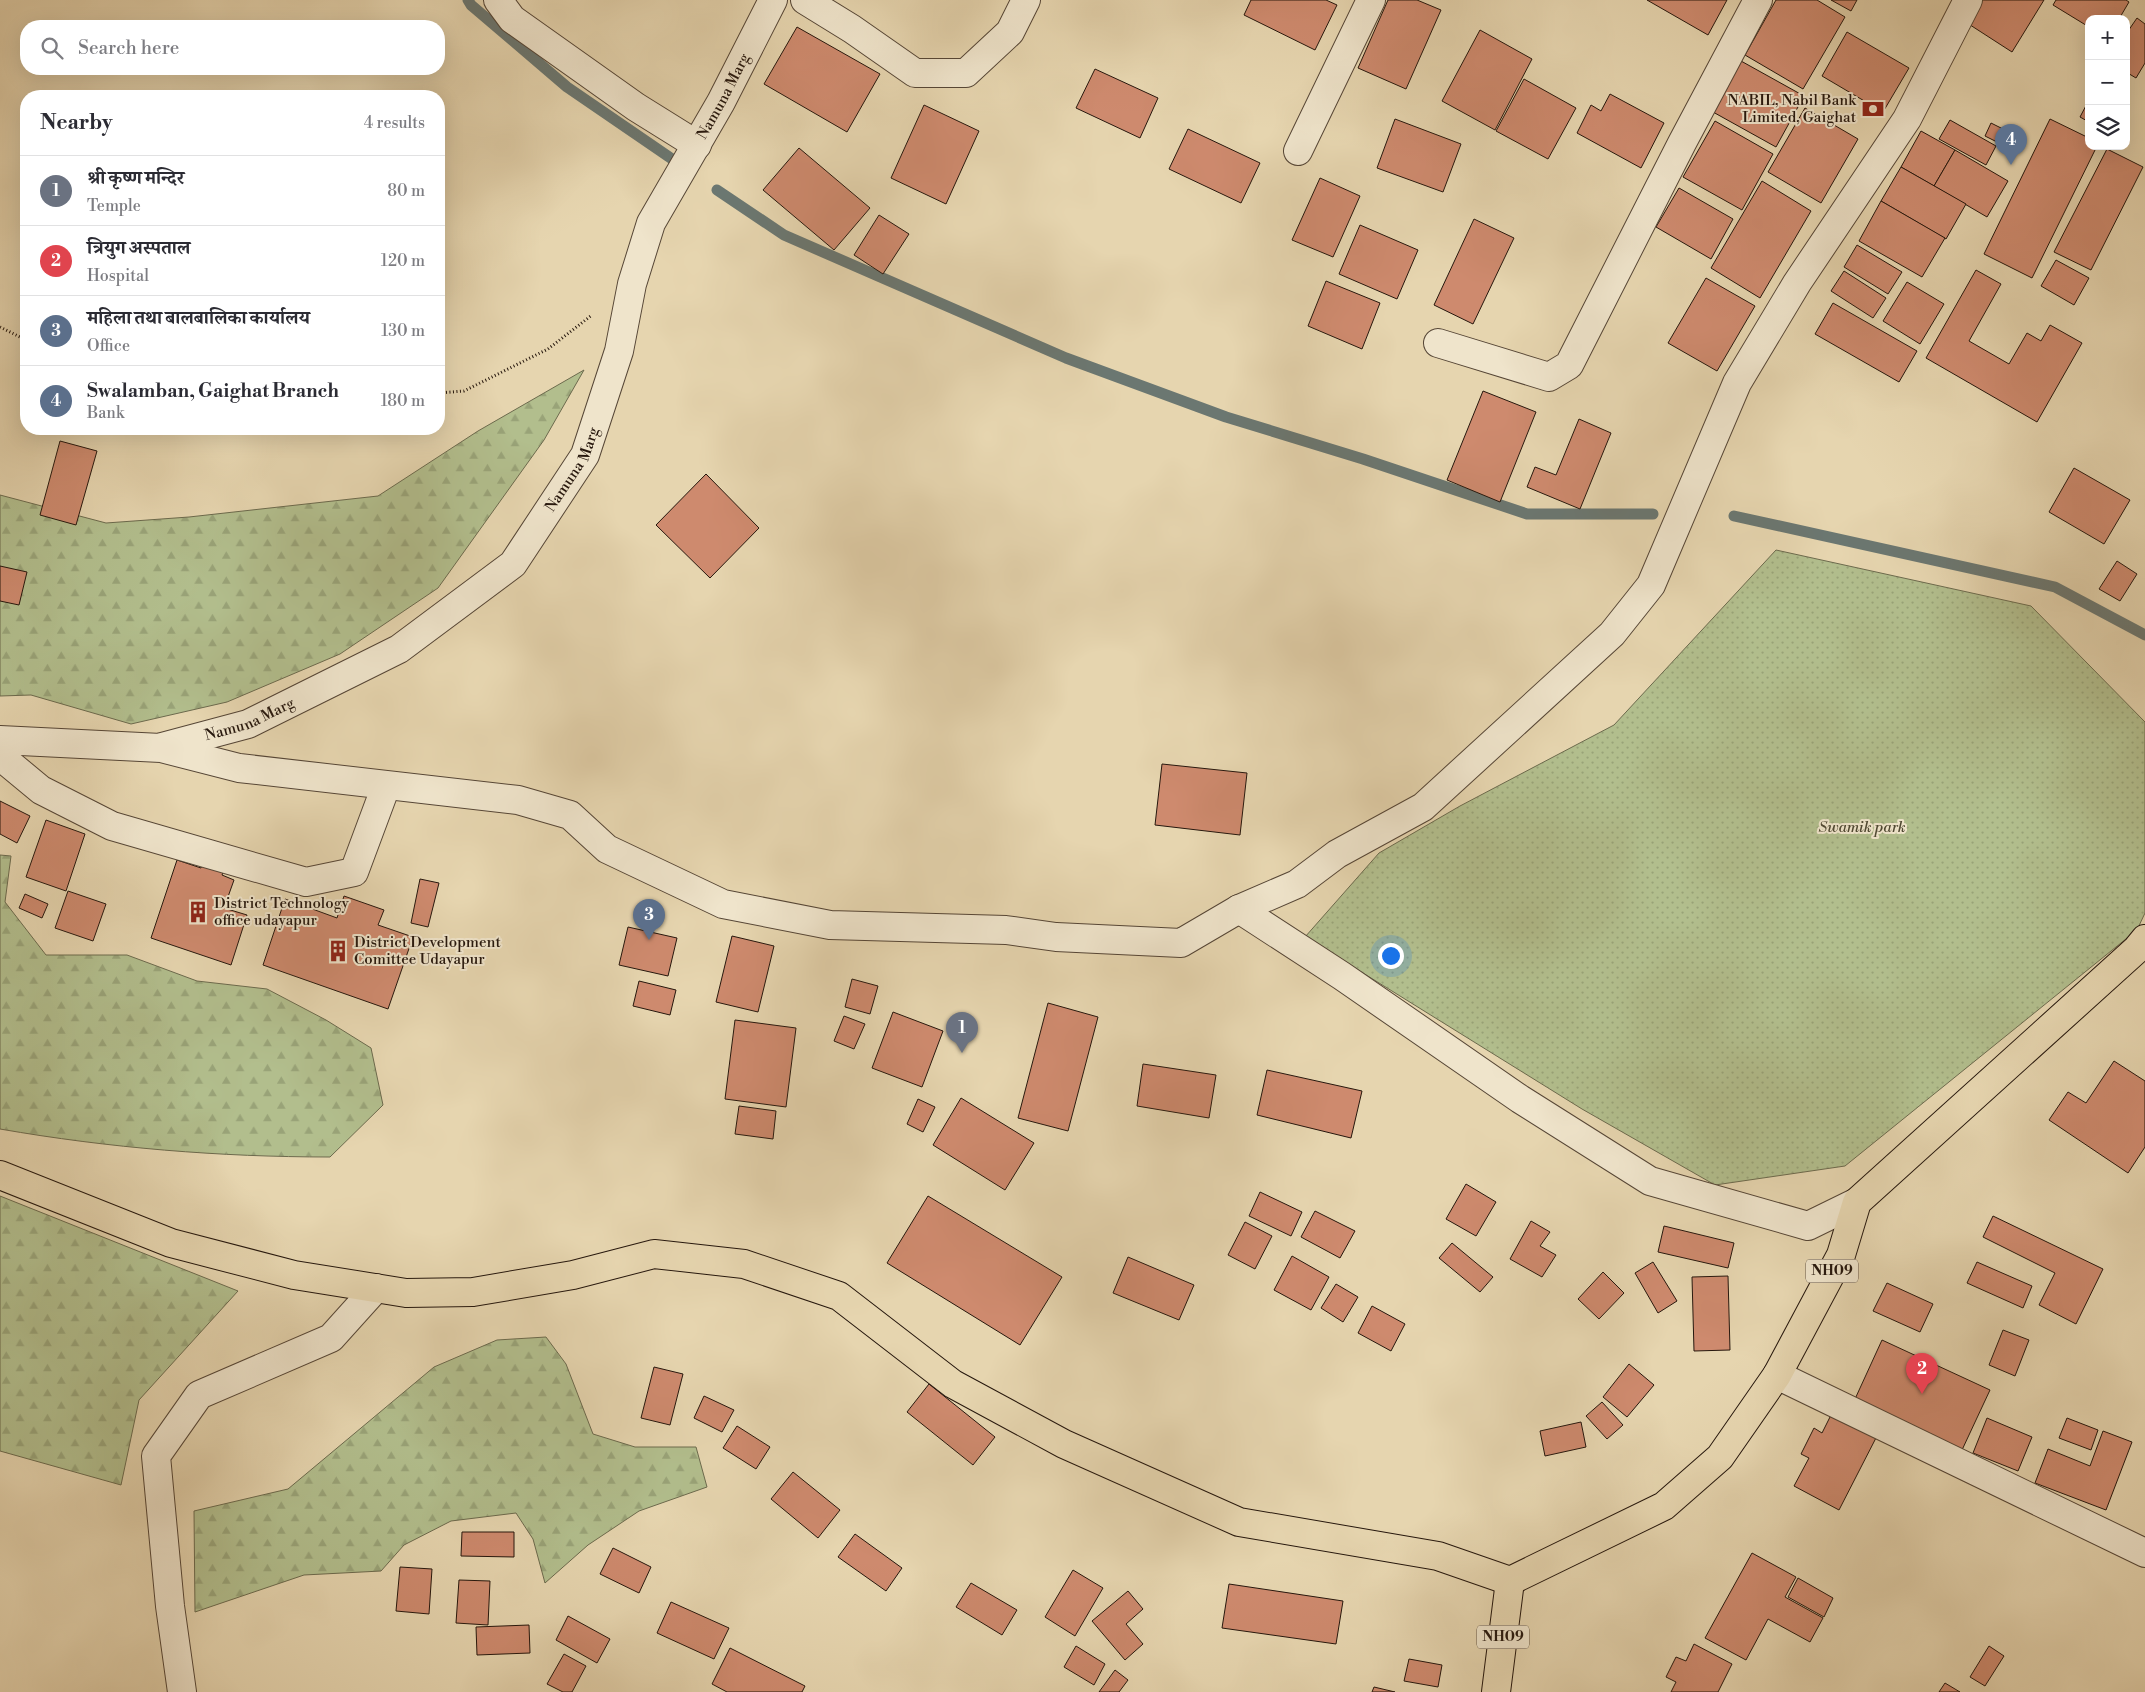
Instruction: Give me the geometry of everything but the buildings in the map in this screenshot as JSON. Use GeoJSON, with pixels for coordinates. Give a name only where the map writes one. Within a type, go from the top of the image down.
{"type":"FeatureCollection","features":[{"type":"Feature","properties":{"kind":"main road"},"geometry":{"type":"LineString","coordinates":[[1857,1202],[2136,950],[2145,939]]}},
{"type":"Feature","properties":{"kind":"main road"},"geometry":{"type":"LineString","coordinates":[[0,1175],[171,1243],[294,1275],[406,1293],[473,1292],[573,1275],[654,1254],[744,1264],[839,1296],[953,1384],[1064,1444],[1239,1522],[1438,1556],[1510,1581]]}},
{"type":"Feature","properties":{"kind":"main road","name":"NH09"},"geometry":{"type":"LineString","coordinates":[[1496,1692],[1510,1581],[1664,1506],[1720,1457],[1777,1375],[1840,1255],[1857,1202]]}},
{"type":"Feature","properties":{"kind":"street","name":"Namuna Marg"},"geometry":{"type":"LineString","coordinates":[[161,748],[248,724],[398,649],[513,564],[585,455],[619,351],[632,284],[651,223],[697,144],[773,0]]}},
{"type":"Feature","properties":{"kind":"street"},"geometry":{"type":"LineString","coordinates":[[805,0],[852,29],[915,73],[966,73],[1010,32],[1026,0]]}},
{"type":"Feature","properties":{"kind":"street"},"geometry":{"type":"LineString","coordinates":[[1298,151],[1371,0]]}},
{"type":"Feature","properties":{"kind":"street"},"geometry":{"type":"LineString","coordinates":[[1438,343],[1549,377],[1569,365],[1682,143],[1758,0]]}},
{"type":"Feature","properties":{"kind":"street"},"geometry":{"type":"LineString","coordinates":[[0,740],[161,748],[239,768],[518,800],[570,815],[607,849],[723,904],[830,925],[1006,930],[1056,936],[1181,942],[1239,909],[1296,884],[1336,854],[1423,807],[1612,634],[1651,585],[1737,383],[1797,283],[1907,119],[1968,0]]}},
{"type":"Feature","properties":{"kind":"street"},"geometry":{"type":"LineString","coordinates":[[512,6],[636,107],[697,144]]}},
{"type":"Feature","properties":{"kind":"street"},"geometry":{"type":"LineString","coordinates":[[0,756],[41,790],[112,826],[306,882],[354,872],[386,786]]}},
{"type":"Feature","properties":{"kind":"street"},"geometry":{"type":"LineString","coordinates":[[1239,909],[1342,976],[1520,1099],[1650,1181],[1808,1226],[1857,1202]]}},
{"type":"Feature","properties":{"kind":"street"},"geometry":{"type":"LineString","coordinates":[[182,1692],[170,1606],[156,1456],[199,1395],[331,1338],[376,1288]]}},
{"type":"Feature","properties":{"kind":"street"},"geometry":{"type":"LineString","coordinates":[[1777,1375],[2145,1553]]}},
{"type":"Feature","properties":{"kind":"path"},"geometry":{"type":"LineString","coordinates":[[445,393],[464,391],[548,349],[632,284]]}},
{"type":"Feature","properties":{"kind":"path"},"geometry":{"type":"LineString","coordinates":[[0,327],[20,337]]}},
{"type":"Feature","properties":{"kind":"green space"},"geometry":{"type":"Polygon","coordinates":[[[584,370],[544,440],[438,588],[340,654],[227,702],[131,724],[31,695],[0,696],[0,495],[106,523],[189,517],[378,496],[478,431],[584,370]]]}},
{"type":"Feature","properties":{"kind":"green space","name":"Swamik park"},"geometry":{"type":"Polygon","coordinates":[[[1776,550],[2031,606],[2145,722],[2145,913],[2137,930],[1845,1166],[1715,1185],[1582,1109],[1305,937],[1379,853],[1460,806],[1614,725],[1776,550]]]}},
{"type":"Feature","properties":{"kind":"green space"},"geometry":{"type":"Polygon","coordinates":[[[0,855],[11,856],[5,902],[46,955],[127,955],[197,981],[267,989],[326,1020],[371,1048],[383,1105],[330,1157],[289,1157],[165,1150],[41,1136],[0,1129],[0,855]]]}},
{"type":"Feature","properties":{"kind":"green space"},"geometry":{"type":"Polygon","coordinates":[[[0,1196],[238,1291],[139,1400],[121,1485],[0,1451],[0,1196]]]}},
{"type":"Feature","properties":{"kind":"green space"},"geometry":{"type":"Polygon","coordinates":[[[546,1337],[566,1364],[593,1434],[635,1447],[696,1447],[707,1487],[639,1511],[588,1545],[545,1583],[533,1539],[516,1513],[451,1521],[404,1545],[381,1571],[304,1575],[195,1612],[194,1511],[288,1489],[434,1367],[497,1340],[546,1337]]]}},
{"type":"Feature","properties":{"kind":"waterway"},"geometry":{"type":"LineString","coordinates":[[468,0],[471,5],[567,87],[675,161]]}},
{"type":"Feature","properties":{"kind":"waterway"},"geometry":{"type":"LineString","coordinates":[[717,190],[784,235],[1066,358],[1226,417],[1363,459],[1527,514],[1653,514]]}},
{"type":"Feature","properties":{"kind":"waterway"},"geometry":{"type":"LineString","coordinates":[[1734,516],[2055,587],[2145,635]]}},
{"type":"Feature","properties":{"kind":"place","name":"NABIL, Nabil Bank Limited, Gaighat"},"geometry":{"type":"Point","coordinates":[1873,109]}},
{"type":"Feature","properties":{"kind":"place","name":"Swalamban, Gaighat Branch"},"geometry":{"type":"Point","coordinates":[2011,165]}},
{"type":"Feature","properties":{"kind":"place","name":"District Technology office udayapur"},"geometry":{"type":"Point","coordinates":[198,912]}},
{"type":"Feature","properties":{"kind":"place","name":"महिला तथा बालबालिका कार्यालय"},"geometry":{"type":"Point","coordinates":[649,940]}},
{"type":"Feature","properties":{"kind":"place","name":"District Development Comittee Udayapur"},"geometry":{"type":"Point","coordinates":[338,951]}},
{"type":"Feature","properties":{"kind":"place","name":"श्री कृष्ण मन्दिर"},"geometry":{"type":"Point","coordinates":[962,1053]}},
{"type":"Feature","properties":{"kind":"place","name":"त्रियुग अस्पताल"},"geometry":{"type":"Point","coordinates":[1922,1394]}}]}
